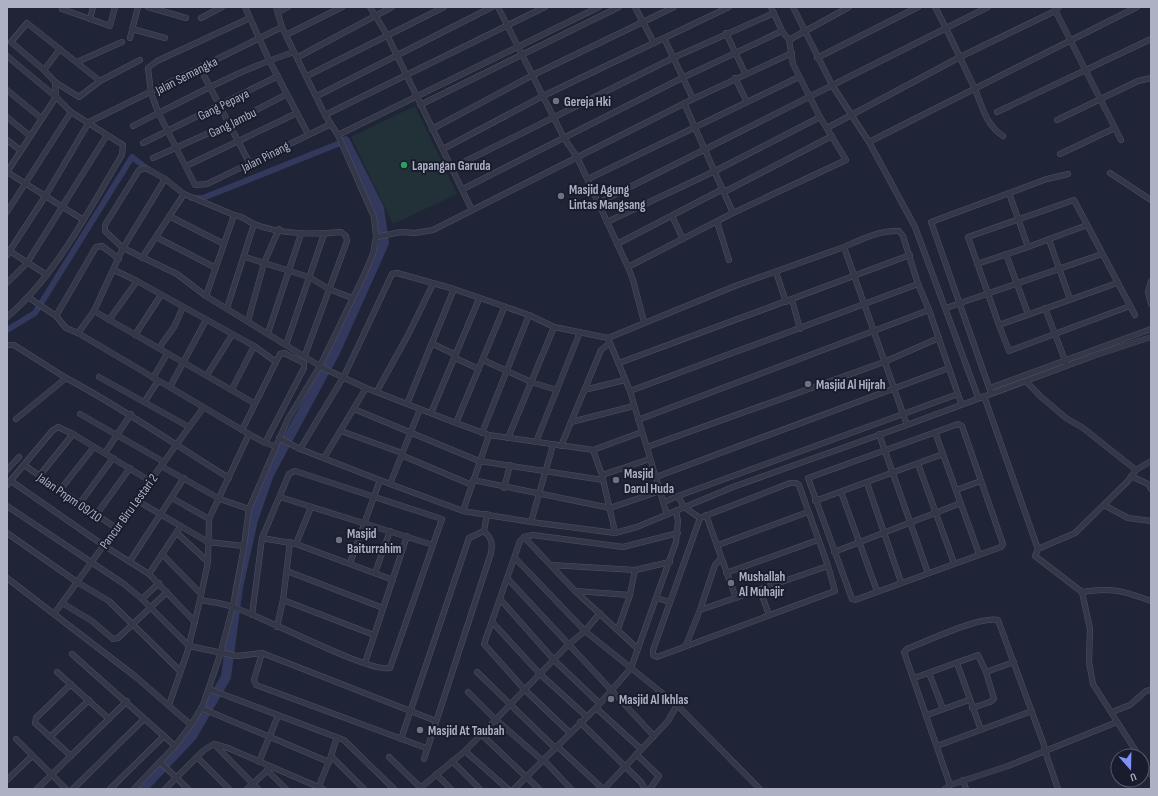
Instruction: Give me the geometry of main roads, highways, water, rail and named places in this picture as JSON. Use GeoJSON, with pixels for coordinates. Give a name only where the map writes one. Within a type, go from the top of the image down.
{"type":"FeatureCollection","features":[{"type":"Feature","properties":{"kind":"waterway"},"geometry":{"type":"LineString","coordinates":[[192,198],[203,198],[345,141]]}},
{"type":"Feature","properties":{"kind":"waterway"},"geometry":{"type":"LineString","coordinates":[[142,789],[192,736],[226,677],[238,587],[253,520],[269,474],[336,350],[384,243],[379,208],[345,141]]}},
{"type":"Feature","properties":{"kind":"waterway"},"geometry":{"type":"LineString","coordinates":[[7,330],[35,313],[132,157],[150,171]]}},
{"type":"Feature","properties":{"kind":"place","name":"Gereja Hki"},"geometry":{"type":"Point","coordinates":[556,101]}},
{"type":"Feature","properties":{"kind":"place","name":"Lapangan Garuda"},"geometry":{"type":"Point","coordinates":[404,165]}},
{"type":"Feature","properties":{"kind":"place","name":"Masjid Agung Lintas Mangsang"},"geometry":{"type":"Point","coordinates":[561,196]}},
{"type":"Feature","properties":{"kind":"place","name":"Masjid Al Hijrah"},"geometry":{"type":"Point","coordinates":[808,384]}},
{"type":"Feature","properties":{"kind":"place","name":"Masjid Darul Huda"},"geometry":{"type":"Point","coordinates":[616,480]}},
{"type":"Feature","properties":{"kind":"place","name":"Masjid Baiturrahim"},"geometry":{"type":"Point","coordinates":[339,540]}},
{"type":"Feature","properties":{"kind":"place","name":"Mushallah Al Muhajir"},"geometry":{"type":"Point","coordinates":[731,583]}},
{"type":"Feature","properties":{"kind":"place","name":"Masjid Al Ikhlas"},"geometry":{"type":"Point","coordinates":[611,699]}},
{"type":"Feature","properties":{"kind":"place","name":"Masjid At Taubah"},"geometry":{"type":"Point","coordinates":[420,730]}}]}
